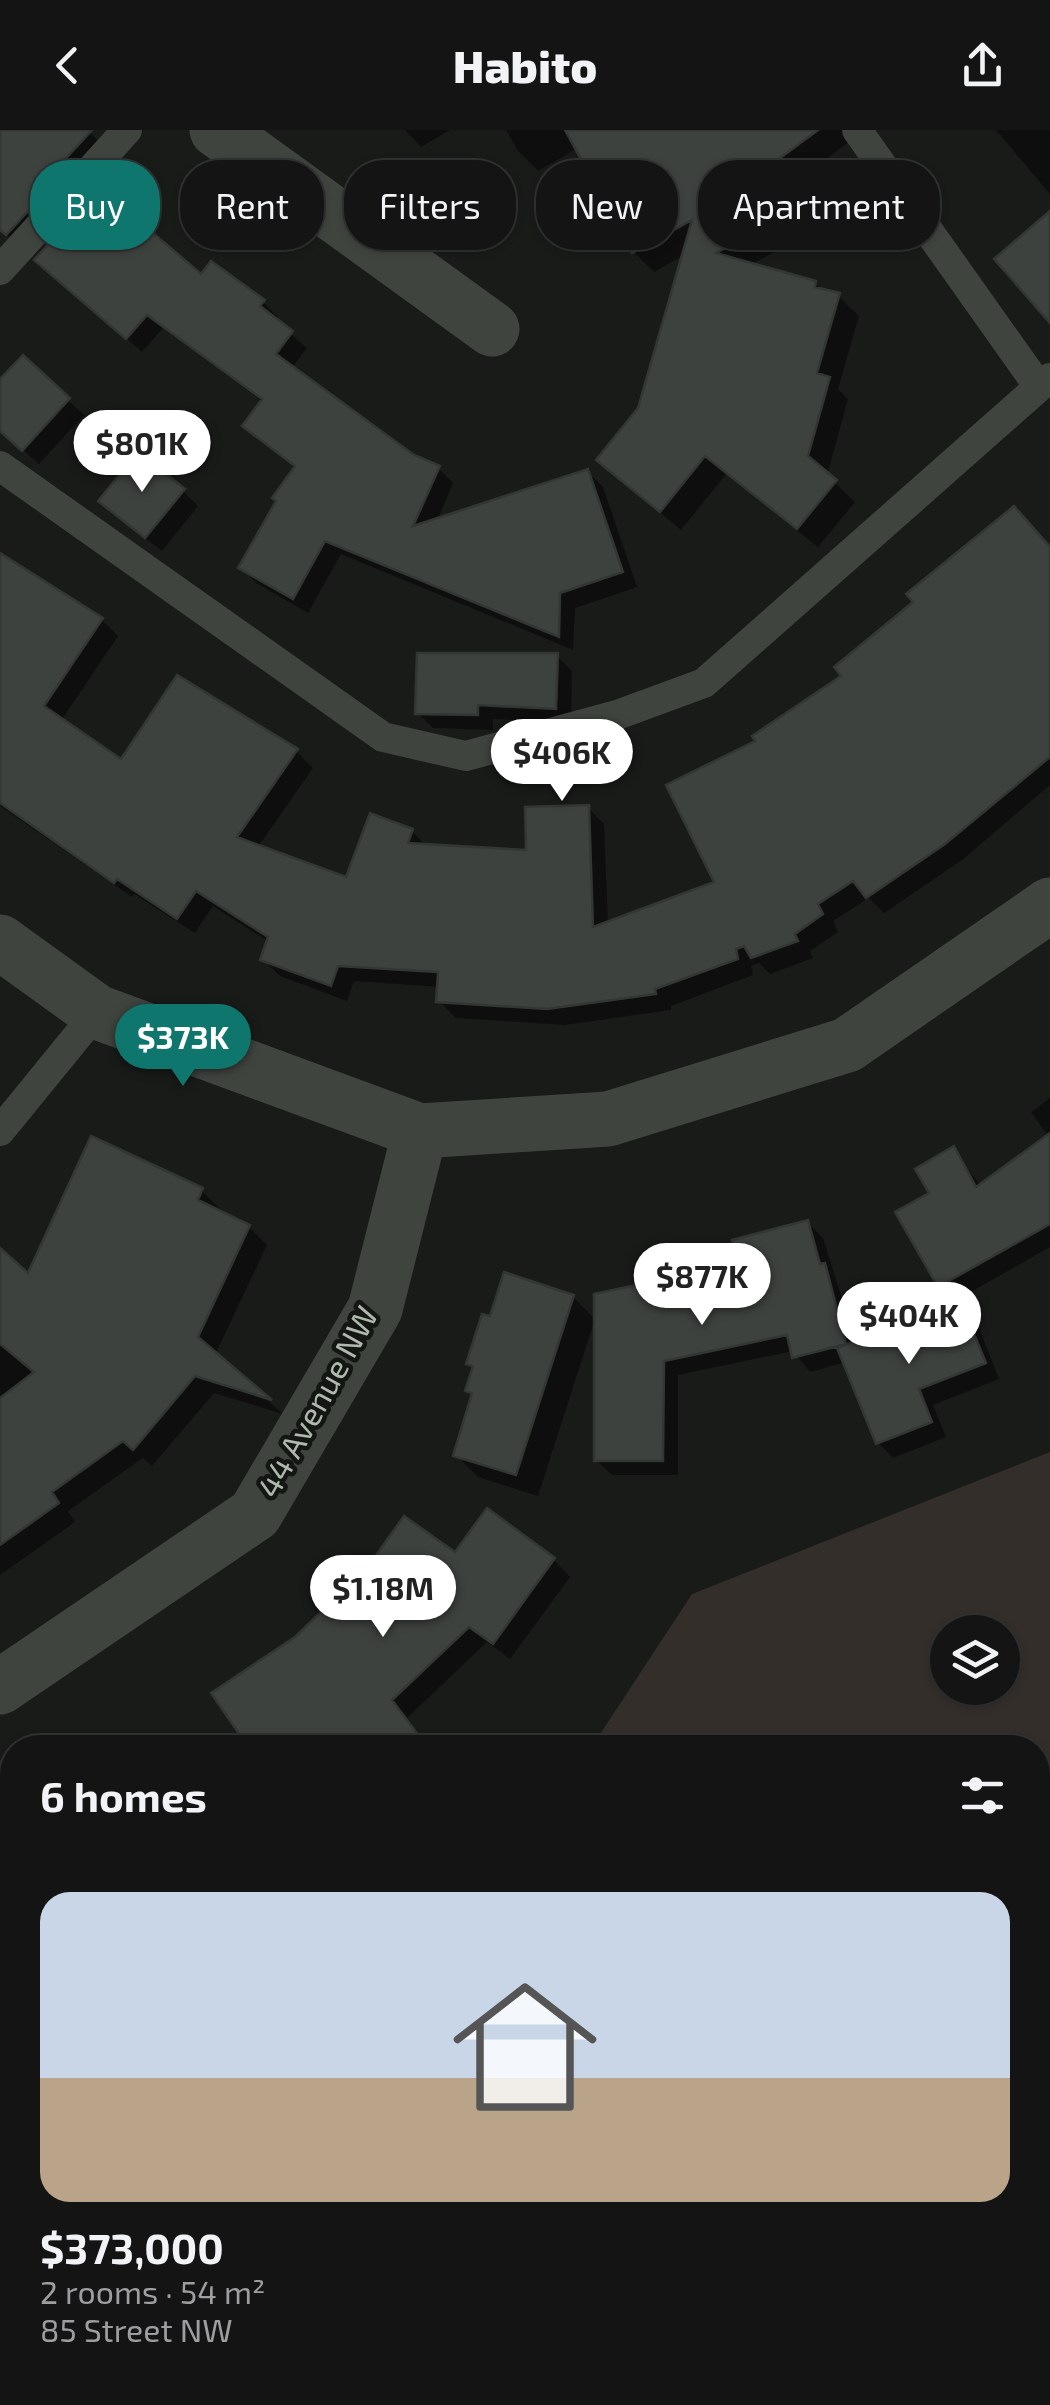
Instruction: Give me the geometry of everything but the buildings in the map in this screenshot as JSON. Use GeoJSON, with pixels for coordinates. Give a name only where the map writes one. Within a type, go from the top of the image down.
{"type":"FeatureCollection","features":[{"type":"Feature","properties":{"kind":"street"},"geometry":{"type":"LineString","coordinates":[[216,130],[492,329]]}},
{"type":"Feature","properties":{"kind":"street"},"geometry":{"type":"LineString","coordinates":[[0,942],[97,1012],[420,1131],[608,1119],[847,1045],[1050,905]]}},
{"type":"Feature","properties":{"kind":"street","name":"44 Avenue NW"},"geometry":{"type":"LineString","coordinates":[[0,1687],[255,1514],[375,1308],[420,1131]]}},
{"type":"Feature","properties":{"kind":"lane"},"geometry":{"type":"LineString","coordinates":[[0,270],[127,130]]}},
{"type":"Feature","properties":{"kind":"lane"},"geometry":{"type":"LineString","coordinates":[[0,466],[383,737],[466,756],[617,715],[704,683],[1045,382],[858,130]]}},
{"type":"Feature","properties":{"kind":"lane"},"geometry":{"type":"LineString","coordinates":[[0,1131],[97,1012]]}},
{"type":"Feature","properties":{"kind":"green space"},"geometry":{"type":"Polygon","coordinates":[[[1050,1452],[1050,1735],[600,1735],[692,1594],[1050,1452]]]}}]}
